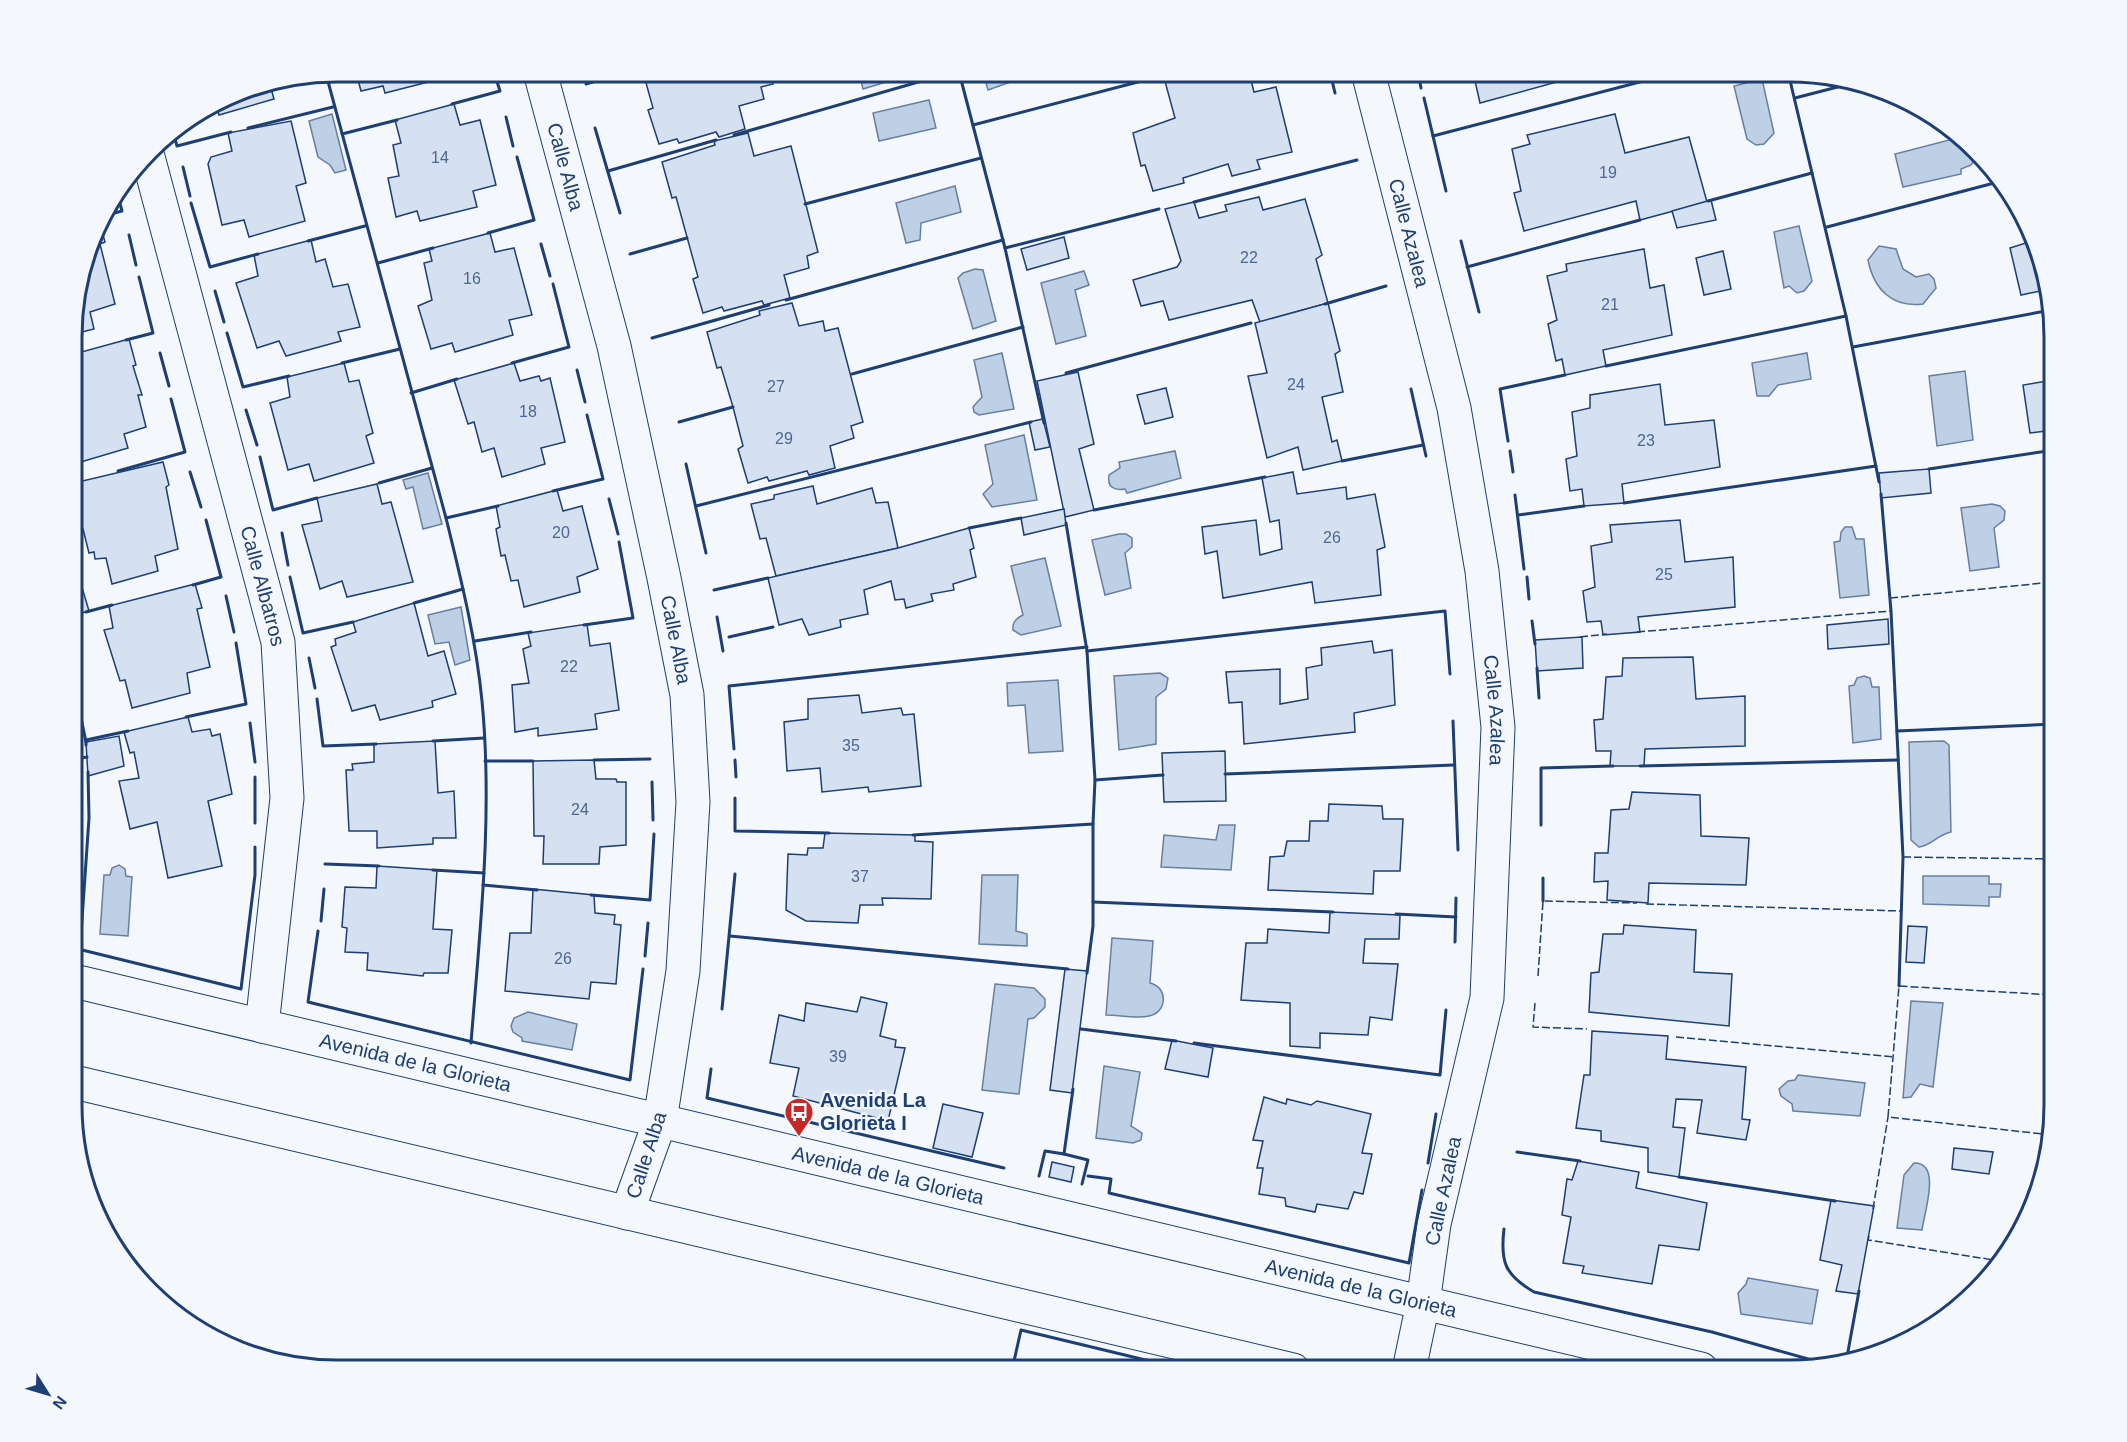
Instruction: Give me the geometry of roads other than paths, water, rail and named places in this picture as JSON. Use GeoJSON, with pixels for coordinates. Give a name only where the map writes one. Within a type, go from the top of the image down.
{"type":"FeatureCollection","features":[{"type":"Feature","properties":{"kind":"street","name":"Calle Alba"},"geometry":{"type":"LineString","coordinates":[[543,82],[614,346],[687,695],[693,802],[683,960],[660,1121],[627,1213]]}},
{"type":"Feature","properties":{"kind":"street","name":"Calle Azalea"},"geometry":{"type":"LineString","coordinates":[[1371,82],[1454,408],[1482,571],[1498,727],[1488,998],[1434,1224],[1423,1303],[1410,1360]]}},
{"type":"Feature","properties":{"kind":"street","name":"Calle Albatros"},"geometry":{"type":"LineString","coordinates":[[150,165],[278,642],[287,798],[262,1026]]}},
{"type":"Feature","properties":{"kind":"street","name":"Avenida de la Glorieta"},"geometry":{"type":"LineString","coordinates":[[82,983],[1660,1360]]}},
{"type":"Feature","properties":{"kind":"street"},"geometry":{"type":"LineString","coordinates":[[82,1084],[1251,1360]]}},
{"type":"Feature","properties":{"kind":"water"},"geometry":{"type":"Polygon","coordinates":[[[861,82],[886,82],[863,89],[861,82]]]}},
{"type":"Feature","properties":{"kind":"water"},"geometry":{"type":"Polygon","coordinates":[[[986,82],[1010,82],[988,90],[986,82]]]}},
{"type":"Feature","properties":{"kind":"water"},"geometry":{"type":"Polygon","coordinates":[[[1763,82],[1774,133],[1764,144],[1756,145],[1747,139],[1734,86],[1763,82]]]}},
{"type":"Feature","properties":{"kind":"water"},"geometry":{"type":"Polygon","coordinates":[[[929,100],[936,128],[879,141],[873,113],[929,100]]]}},
{"type":"Feature","properties":{"kind":"water"},"geometry":{"type":"Polygon","coordinates":[[[332,114],[346,170],[335,173],[330,165],[318,157],[309,121],[332,114]]]}},
{"type":"Feature","properties":{"kind":"water"},"geometry":{"type":"Polygon","coordinates":[[[1950,140],[1974,161],[1961,169],[1961,174],[1903,187],[1895,154],[1950,140]]]}},
{"type":"Feature","properties":{"kind":"water"},"geometry":{"type":"Polygon","coordinates":[[[955,186],[961,212],[921,223],[920,240],[906,243],[896,203],[955,186]]]}},
{"type":"Feature","properties":{"kind":"water"},"geometry":{"type":"Polygon","coordinates":[[[1799,226],[1812,281],[1804,291],[1797,293],[1789,286],[1784,288],[1774,232],[1799,226]]]}},
{"type":"Feature","properties":{"kind":"water"},"geometry":{"type":"Polygon","coordinates":[[[1879,246],[1896,249],[1903,269],[1916,277],[1929,274],[1934,279],[1936,288],[1923,304],[1894,300],[1880,288],[1868,260],[1879,246]]]}},
{"type":"Feature","properties":{"kind":"water"},"geometry":{"type":"Polygon","coordinates":[[[975,269],[983,270],[996,321],[973,329],[958,278],[963,273],[975,269]]]}},
{"type":"Feature","properties":{"kind":"water"},"geometry":{"type":"Polygon","coordinates":[[[1084,271],[1089,285],[1075,290],[1086,336],[1056,344],[1041,283],[1084,271]]]}},
{"type":"Feature","properties":{"kind":"water"},"geometry":{"type":"Polygon","coordinates":[[[1002,353],[1014,409],[979,415],[974,412],[973,407],[982,397],[974,360],[1002,353]]]}},
{"type":"Feature","properties":{"kind":"water"},"geometry":{"type":"Polygon","coordinates":[[[1807,353],[1811,379],[1778,385],[1769,396],[1757,396],[1752,363],[1807,353]]]}},
{"type":"Feature","properties":{"kind":"water"},"geometry":{"type":"Polygon","coordinates":[[[1965,371],[1973,440],[1937,446],[1929,376],[1965,371]]]}},
{"type":"Feature","properties":{"kind":"water"},"geometry":{"type":"Polygon","coordinates":[[[1024,435],[1037,500],[992,507],[983,494],[993,484],[985,445],[1024,435]]]}},
{"type":"Feature","properties":{"kind":"water"},"geometry":{"type":"Polygon","coordinates":[[[1175,451],[1181,478],[1127,493],[1125,489],[1115,489],[1110,485],[1109,475],[1120,468],[1119,462],[1175,451]]]}},
{"type":"Feature","properties":{"kind":"water"},"geometry":{"type":"Polygon","coordinates":[[[428,473],[442,524],[423,529],[413,487],[406,489],[403,480],[428,473]]]}},
{"type":"Feature","properties":{"kind":"water"},"geometry":{"type":"Polygon","coordinates":[[[1992,504],[2000,506],[2005,511],[2004,520],[1994,528],[1999,567],[1970,571],[1961,508],[1992,504]]]}},
{"type":"Feature","properties":{"kind":"water"},"geometry":{"type":"Polygon","coordinates":[[[1845,527],[1852,527],[1856,539],[1864,539],[1869,595],[1840,598],[1834,542],[1840,541],[1841,532],[1845,527]]]}},
{"type":"Feature","properties":{"kind":"water"},"geometry":{"type":"Polygon","coordinates":[[[1126,534],[1132,538],[1132,547],[1125,553],[1131,588],[1105,595],[1092,540],[1126,534]]]}},
{"type":"Feature","properties":{"kind":"water"},"geometry":{"type":"Polygon","coordinates":[[[1045,558],[1061,626],[1021,635],[1013,630],[1015,621],[1023,615],[1011,566],[1045,558]]]}},
{"type":"Feature","properties":{"kind":"water"},"geometry":{"type":"Polygon","coordinates":[[[461,607],[470,660],[455,665],[449,642],[435,644],[428,615],[461,607]]]}},
{"type":"Feature","properties":{"kind":"water"},"geometry":{"type":"Polygon","coordinates":[[[1160,673],[1168,678],[1166,689],[1156,697],[1156,744],[1119,750],[1114,676],[1160,673]]]}},
{"type":"Feature","properties":{"kind":"water"},"geometry":{"type":"Polygon","coordinates":[[[1864,676],[1870,678],[1872,687],[1879,687],[1881,739],[1853,743],[1849,686],[1854,685],[1857,678],[1864,676]]]}},
{"type":"Feature","properties":{"kind":"water"},"geometry":{"type":"Polygon","coordinates":[[[1058,680],[1063,751],[1029,753],[1025,705],[1008,706],[1007,683],[1058,680]]]}},
{"type":"Feature","properties":{"kind":"water"},"geometry":{"type":"Polygon","coordinates":[[[1944,741],[1949,745],[1951,832],[1919,847],[1911,840],[1909,742],[1944,741]]]}},
{"type":"Feature","properties":{"kind":"water"},"geometry":{"type":"Polygon","coordinates":[[[1219,825],[1235,825],[1231,870],[1161,867],[1164,835],[1216,840],[1219,825]]]}},
{"type":"Feature","properties":{"kind":"water"},"geometry":{"type":"Polygon","coordinates":[[[119,865],[125,869],[126,876],[132,877],[128,936],[100,934],[104,875],[110,875],[112,868],[119,865]]]}},
{"type":"Feature","properties":{"kind":"water"},"geometry":{"type":"Polygon","coordinates":[[[982,875],[1018,875],[1016,931],[1027,934],[1027,946],[979,944],[982,875]]]}},
{"type":"Feature","properties":{"kind":"water"},"geometry":{"type":"Polygon","coordinates":[[[1923,876],[1989,876],[1989,884],[2001,884],[2000,897],[1989,897],[1989,906],[1923,904],[1923,876]]]}},
{"type":"Feature","properties":{"kind":"water"},"geometry":{"type":"Polygon","coordinates":[[[1112,938],[1153,941],[1150,983],[1156,985],[1163,994],[1160,1010],[1155,1014],[1139,1017],[1106,1015],[1112,938]]]}},
{"type":"Feature","properties":{"kind":"water"},"geometry":{"type":"Polygon","coordinates":[[[995,984],[1034,988],[1045,999],[1045,1007],[1034,1018],[1028,1019],[1019,1094],[982,1090],[995,984]]]}},
{"type":"Feature","properties":{"kind":"water"},"geometry":{"type":"Polygon","coordinates":[[[1911,1001],[1943,1003],[1933,1087],[1920,1084],[1911,1097],[1903,1098],[1911,1001]]]}},
{"type":"Feature","properties":{"kind":"water"},"geometry":{"type":"Polygon","coordinates":[[[528,1012],[577,1024],[572,1050],[522,1041],[522,1038],[513,1032],[511,1026],[514,1018],[528,1012]]]}},
{"type":"Feature","properties":{"kind":"water"},"geometry":{"type":"Polygon","coordinates":[[[1104,1066],[1140,1072],[1131,1126],[1142,1133],[1141,1140],[1133,1143],[1096,1138],[1104,1066]]]}},
{"type":"Feature","properties":{"kind":"water"},"geometry":{"type":"Polygon","coordinates":[[[1798,1075],[1865,1083],[1860,1116],[1793,1111],[1792,1104],[1781,1096],[1779,1089],[1788,1081],[1795,1080],[1798,1075]]]}},
{"type":"Feature","properties":{"kind":"water"},"geometry":{"type":"Polygon","coordinates":[[[1914,1163],[1922,1165],[1929,1179],[1928,1201],[1922,1230],[1897,1228],[1904,1175],[1914,1163]]]}},
{"type":"Feature","properties":{"kind":"water"},"geometry":{"type":"Polygon","coordinates":[[[1748,1278],[1818,1290],[1812,1324],[1741,1314],[1738,1293],[1748,1278]]]}},
{"type":"Feature","properties":{"kind":"place","name":"Avenida La Glorieta I"},"geometry":{"type":"Point","coordinates":[799,1138]}}]}
